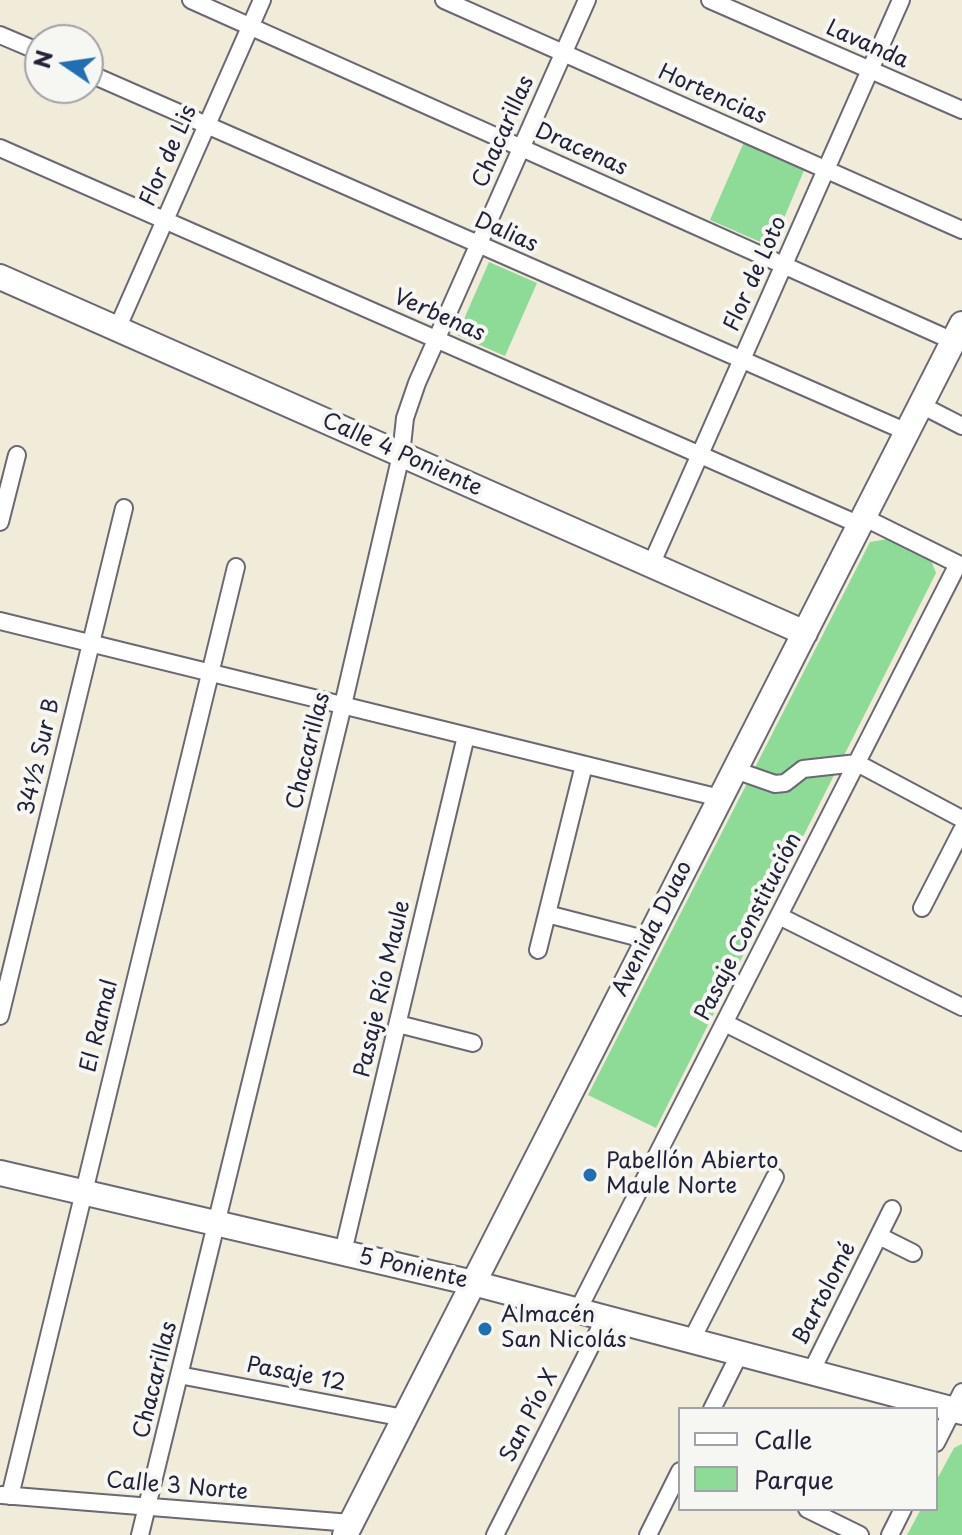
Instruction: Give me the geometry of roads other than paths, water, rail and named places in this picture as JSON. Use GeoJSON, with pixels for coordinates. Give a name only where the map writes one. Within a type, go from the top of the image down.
{"type":"FeatureCollection","features":[{"type":"Feature","properties":{"kind":"street","name":"Dracenas"},"geometry":{"type":"LineString","coordinates":[[191,0],[784,265],[958,332]]}},
{"type":"Feature","properties":{"kind":"street","name":"Flor de Lis"},"geometry":{"type":"LineString","coordinates":[[117,329],[262,0]]}},
{"type":"Feature","properties":{"kind":"street","name":"Hortencias"},"geometry":{"type":"LineString","coordinates":[[444,0],[962,230]]}},
{"type":"Feature","properties":{"kind":"street","name":"Chacarillas"},"geometry":{"type":"LineString","coordinates":[[140,1535],[343,705],[401,455],[405,418],[436,339],[587,0]]}},
{"type":"Feature","properties":{"kind":"street","name":"Lavanda"},"geometry":{"type":"LineString","coordinates":[[710,0],[962,110]]}},
{"type":"Feature","properties":{"kind":"street","name":"Flor de Loto"},"geometry":{"type":"LineString","coordinates":[[651,565],[901,0]]}},
{"type":"Feature","properties":{"kind":"street"},"geometry":{"type":"LineString","coordinates":[[0,35],[24,45]]}},
{"type":"Feature","properties":{"kind":"street","name":"Dalias"},"geometry":{"type":"LineString","coordinates":[[104,80],[907,432]]}},
{"type":"Feature","properties":{"kind":"street","name":"Verbenas"},"geometry":{"type":"LineString","coordinates":[[0,148],[700,455],[960,565]]}},
{"type":"Feature","properties":{"kind":"street","name":"Calle 4 Poniente"},"geometry":{"type":"LineString","coordinates":[[0,277],[805,633]]}},
{"type":"Feature","properties":{"kind":"street","name":"Avenida Duao"},"geometry":{"type":"LineString","coordinates":[[348,1529],[958,332]]}},
{"type":"Feature","properties":{"kind":"street"},"geometry":{"type":"LineString","coordinates":[[921,405],[962,426]]}},
{"type":"Feature","properties":{"kind":"street"},"geometry":{"type":"LineString","coordinates":[[0,522],[17,455]]}},
{"type":"Feature","properties":{"kind":"street","name":"34½ Sur B"},"geometry":{"type":"LineString","coordinates":[[0,1016],[124,508]]}},
{"type":"Feature","properties":{"kind":"street","name":"Pasaje Constitución"},"geometry":{"type":"LineString","coordinates":[[578,1310],[960,565]]}},
{"type":"Feature","properties":{"kind":"street","name":"El Ramal"},"geometry":{"type":"LineString","coordinates":[[5,1496],[236,567]]}},
{"type":"Feature","properties":{"kind":"street"},"geometry":{"type":"LineString","coordinates":[[0,621],[720,798]]}},
{"type":"Feature","properties":{"kind":"street","name":"Pasaje Río Maule"},"geometry":{"type":"LineString","coordinates":[[343,1252],[466,736]]}},
{"type":"Feature","properties":{"kind":"street"},"geometry":{"type":"LineString","coordinates":[[735,770],[775,784],[785,783],[803,769],[857,763],[962,819]]}},
{"type":"Feature","properties":{"kind":"street"},"geometry":{"type":"LineString","coordinates":[[538,950],[584,765]]}},
{"type":"Feature","properties":{"kind":"street"},"geometry":{"type":"LineString","coordinates":[[922,908],[962,830]]}},
{"type":"Feature","properties":{"kind":"street"},"geometry":{"type":"LineString","coordinates":[[547,914],[648,940]]}},
{"type":"Feature","properties":{"kind":"street"},"geometry":{"type":"LineString","coordinates":[[779,916],[962,1007]]}},
{"type":"Feature","properties":{"kind":"street"},"geometry":{"type":"LineString","coordinates":[[725,1023],[962,1142]]}},
{"type":"Feature","properties":{"kind":"street"},"geometry":{"type":"LineString","coordinates":[[398,1024],[473,1043]]}},
{"type":"Feature","properties":{"kind":"street","name":"5 Poniente"},"geometry":{"type":"LineString","coordinates":[[0,1173],[473,1283],[811,1372],[959,1404]]}},
{"type":"Feature","properties":{"kind":"street"},"geometry":{"type":"LineString","coordinates":[[691,1341],[775,1177]]}},
{"type":"Feature","properties":{"kind":"street","name":"Bartolomé"},"geometry":{"type":"LineString","coordinates":[[811,1372],[892,1209]]}},
{"type":"Feature","properties":{"kind":"street","name":"Bartolomé"},"geometry":{"type":"LineString","coordinates":[[879,1236],[913,1253]]}},
{"type":"Feature","properties":{"kind":"street","name":"San Pío X"},"geometry":{"type":"LineString","coordinates":[[495,1535],[605,1318]]}},
{"type":"Feature","properties":{"kind":"street"},"geometry":{"type":"LineString","coordinates":[[713,1407],[740,1353]]}},
{"type":"Feature","properties":{"kind":"street","name":"Pasaje 12"},"geometry":{"type":"LineString","coordinates":[[179,1375],[404,1418]]}},
{"type":"Feature","properties":{"kind":"street"},"geometry":{"type":"LineString","coordinates":[[938,1440],[959,1404]]}},
{"type":"Feature","properties":{"kind":"street"},"geometry":{"type":"LineString","coordinates":[[648,1535],[678,1475]]}},
{"type":"Feature","properties":{"kind":"street","name":"Calle 3 Norte"},"geometry":{"type":"LineString","coordinates":[[5,1496],[147,1507],[348,1529]]}},
{"type":"Feature","properties":{"kind":"street"},"geometry":{"type":"LineString","coordinates":[[811,1511],[860,1535]]}},
{"type":"Feature","properties":{"kind":"street"},"geometry":{"type":"LineString","coordinates":[[890,1535],[902,1511]]}},
{"type":"Feature","properties":{"kind":"place","name":"Pabellón Abierto Maule Norte"},"geometry":{"type":"Point","coordinates":[590,1175]}},
{"type":"Feature","properties":{"kind":"place","name":"Almacén San Nicolás"},"geometry":{"type":"Point","coordinates":[485,1329]}}]}
